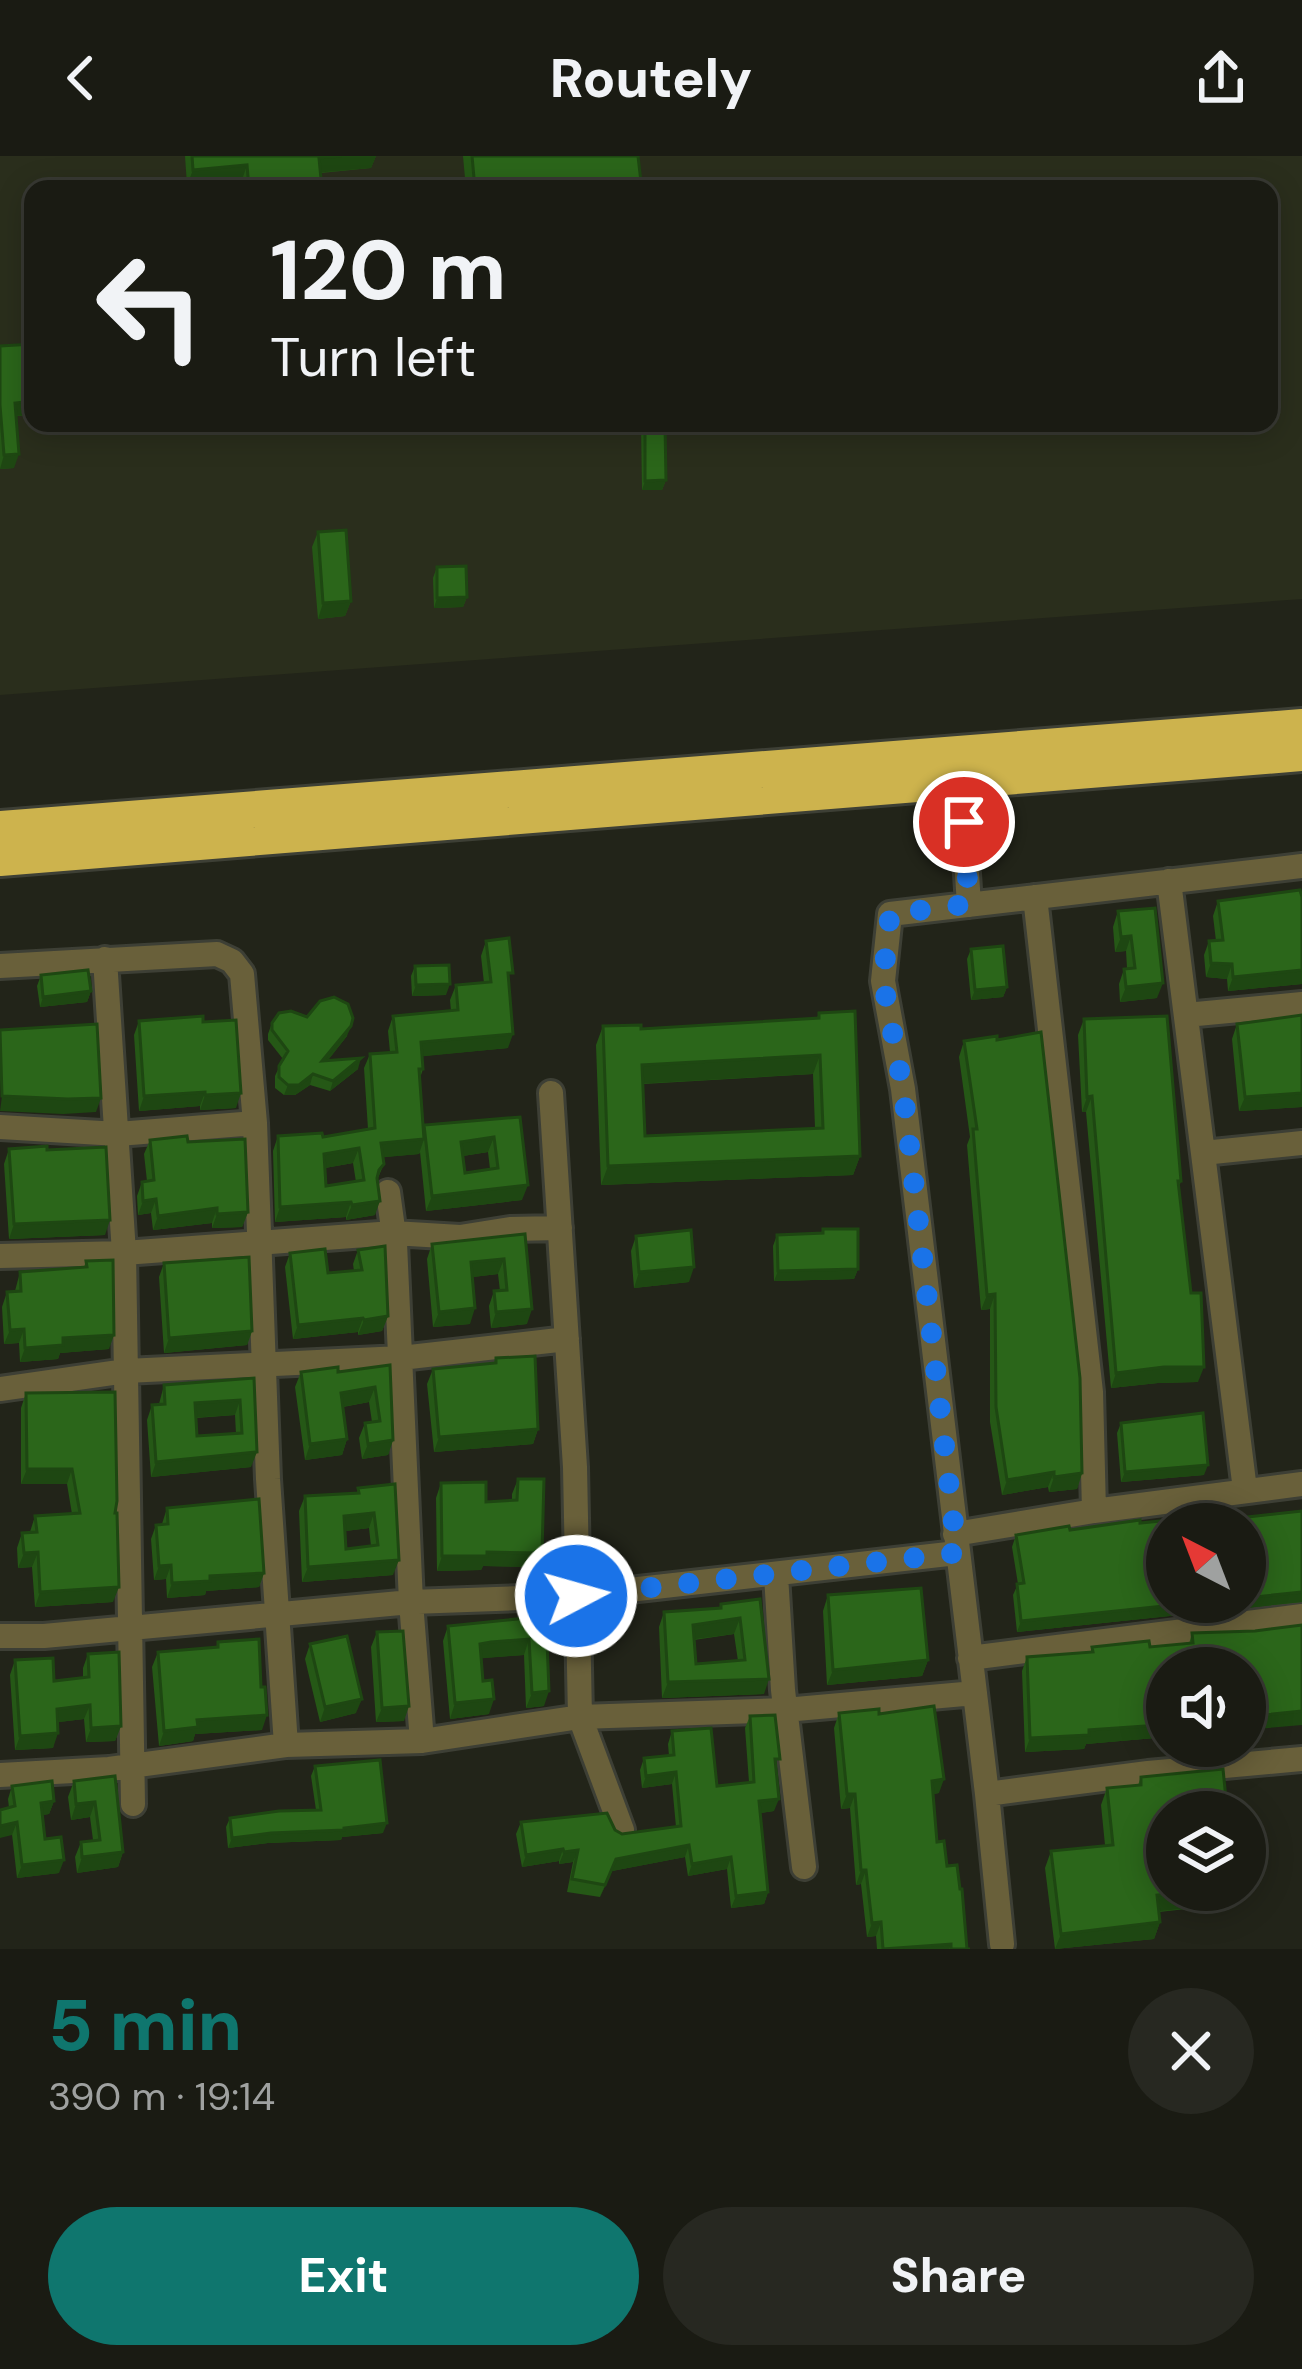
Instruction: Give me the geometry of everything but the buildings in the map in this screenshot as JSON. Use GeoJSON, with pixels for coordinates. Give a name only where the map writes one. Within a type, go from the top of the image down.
{"type":"FeatureCollection","features":[{"type":"Feature","properties":{"kind":"highway"},"geometry":{"type":"LineString","coordinates":[[0,829],[1302,727]]}},
{"type":"Feature","properties":{"kind":"highway"},"geometry":{"type":"LineString","coordinates":[[0,858],[1302,753]]}},
{"type":"Feature","properties":{"kind":"street"},"geometry":{"type":"LineString","coordinates":[[962,780],[969,904]]}},
{"type":"Feature","properties":{"kind":"street"},"geometry":{"type":"LineString","coordinates":[[1002,1944],[903,1089],[883,981],[890,914],[1302,866]]}},
{"type":"Feature","properties":{"kind":"street"},"geometry":{"type":"LineString","coordinates":[[1169,881],[1245,1490]]}},
{"type":"Feature","properties":{"kind":"street"},"geometry":{"type":"LineString","coordinates":[[1035,897],[1091,1392],[1094,1511]]}},
{"type":"Feature","properties":{"kind":"street"},"geometry":{"type":"LineString","coordinates":[[0,966],[217,954],[232,961],[242,974],[255,1124],[286,1745]]}},
{"type":"Feature","properties":{"kind":"street"},"geometry":{"type":"LineString","coordinates":[[105,958],[124,1253],[133,1804]]}},
{"type":"Feature","properties":{"kind":"street"},"geometry":{"type":"LineString","coordinates":[[1186,1015],[1302,1004]]}},
{"type":"Feature","properties":{"kind":"street"},"geometry":{"type":"LineString","coordinates":[[551,1093],[575,1467],[580,1717],[622,1830]]}},
{"type":"Feature","properties":{"kind":"street"},"geometry":{"type":"LineString","coordinates":[[0,1127],[118,1134],[255,1124]]}},
{"type":"Feature","properties":{"kind":"street"},"geometry":{"type":"LineString","coordinates":[[1203,1153],[1302,1143]]}},
{"type":"Feature","properties":{"kind":"street"},"geometry":{"type":"LineString","coordinates":[[388,1192],[422,1741]]}},
{"type":"Feature","properties":{"kind":"street"},"geometry":{"type":"LineString","coordinates":[[0,1256],[124,1253],[393,1233],[460,1237],[560,1228]]}},
{"type":"Feature","properties":{"kind":"street"},"geometry":{"type":"LineString","coordinates":[[0,1389],[126,1371],[401,1358],[567,1339]]}},
{"type":"Feature","properties":{"kind":"street"},"geometry":{"type":"LineString","coordinates":[[0,1636],[44,1636],[411,1602],[576,1596],[776,1575],[956,1544],[1094,1511],[1302,1484]]}},
{"type":"Feature","properties":{"kind":"street"},"geometry":{"type":"LineString","coordinates":[[776,1575],[785,1710],[804,1867]]}},
{"type":"Feature","properties":{"kind":"street"},"geometry":{"type":"LineString","coordinates":[[970,1658],[1302,1616]]}},
{"type":"Feature","properties":{"kind":"street"},"geometry":{"type":"LineString","coordinates":[[0,1775],[109,1769],[286,1745],[422,1741],[580,1717],[785,1710],[975,1693]]}},
{"type":"Feature","properties":{"kind":"street"},"geometry":{"type":"LineString","coordinates":[[987,1794],[1302,1759]]}},
{"type":"Feature","properties":{"kind":"shaded area"},"geometry":{"type":"Polygon","coordinates":[[[0,156],[1302,156],[1302,599],[0,695],[0,156]]]}},
{"type":"Feature","properties":{"kind":"route"},"geometry":{"type":"LineString","coordinates":[[576,1596],[957,1553],[903,1089],[883,981],[890,914],[969,904],[964,822]]}}]}
